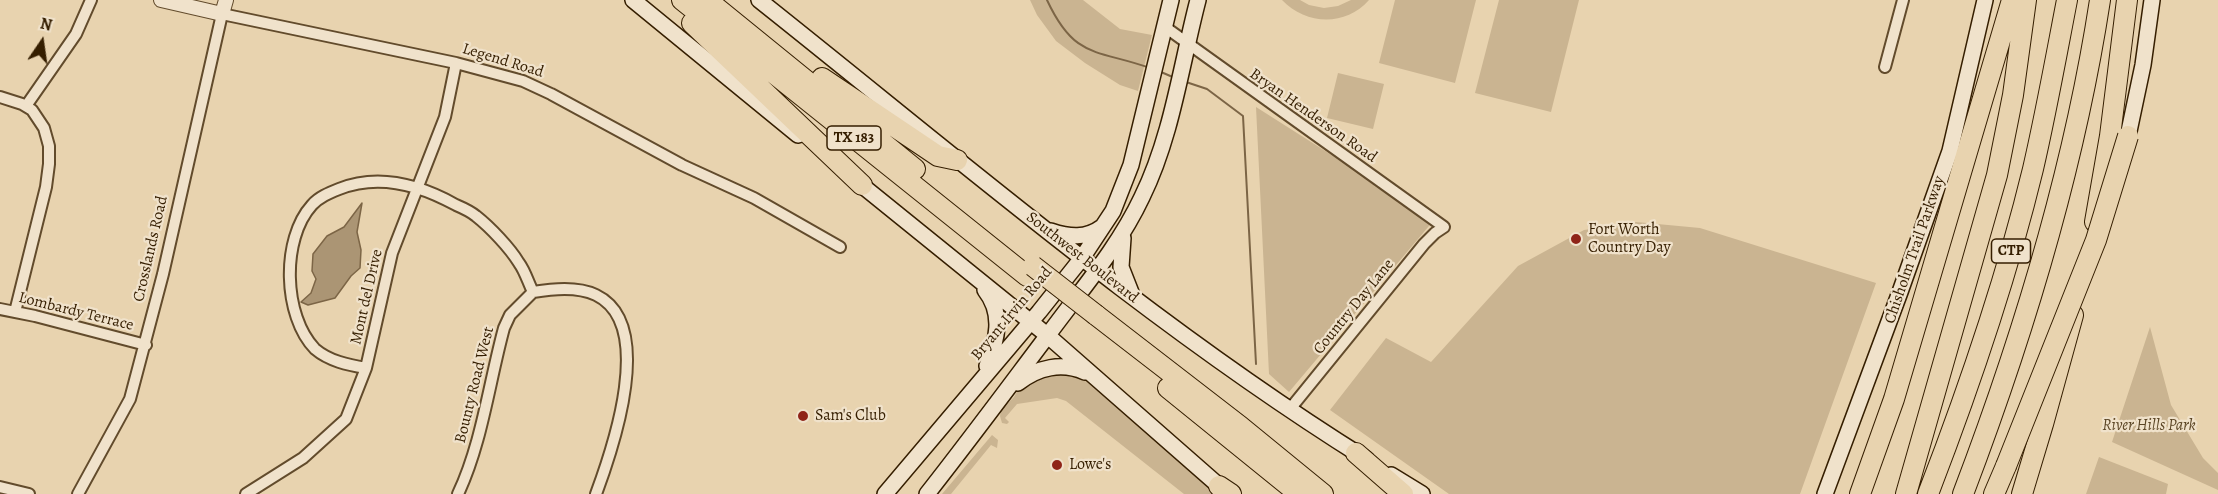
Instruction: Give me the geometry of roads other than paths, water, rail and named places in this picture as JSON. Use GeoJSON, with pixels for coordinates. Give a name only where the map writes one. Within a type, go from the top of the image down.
{"type":"FeatureCollection","features":[{"type":"Feature","properties":{"kind":"highway"},"geometry":{"type":"LineString","coordinates":[[669,0],[862,185]]}},
{"type":"Feature","properties":{"kind":"highway","name":"TX 183"},"geometry":{"type":"LineString","coordinates":[[682,0],[1092,320],[1299,494]]}},
{"type":"Feature","properties":{"kind":"highway","name":"TX 183"},"geometry":{"type":"LineString","coordinates":[[707,0],[1030,271]]}},
{"type":"Feature","properties":{"kind":"highway"},"geometry":{"type":"LineString","coordinates":[[1860,494],[1902,374],[2012,0]]}},
{"type":"Feature","properties":{"kind":"highway"},"geometry":{"type":"LineString","coordinates":[[1906,494],[1997,175],[2013,95],[2026,0]]}},
{"type":"Feature","properties":{"kind":"highway","name":"CTP"},"geometry":{"type":"LineString","coordinates":[[1928,494],[1964,399],[1996,304],[2037,151],[2067,0]]}},
{"type":"Feature","properties":{"kind":"highway","name":"CTP"},"geometry":{"type":"LineString","coordinates":[[1963,494],[2012,362],[2050,232],[2088,71],[2100,0]]}},
{"type":"Feature","properties":{"kind":"highway"},"geometry":{"type":"LineString","coordinates":[[2022,494],[2064,352],[2095,223],[2110,136],[2127,0]]}},
{"type":"Feature","properties":{"kind":"highway"},"geometry":{"type":"LineString","coordinates":[[732,19],[751,27],[938,156],[957,160]]}},
{"type":"Feature","properties":{"kind":"highway"},"geometry":{"type":"LineString","coordinates":[[1994,494],[2098,233],[2127,136]]}},
{"type":"Feature","properties":{"kind":"highway","name":"TX 183"},"geometry":{"type":"LineString","coordinates":[[1092,320],[1240,427],[1323,494]]}},
{"type":"Feature","properties":{"kind":"highway"},"geometry":{"type":"LineString","coordinates":[[1356,453],[1403,494]]}},
{"type":"Feature","properties":{"kind":"main road"},"geometry":{"type":"LineString","coordinates":[[633,0],[1047,335],[1226,491]]}},
{"type":"Feature","properties":{"kind":"main road","name":"Southwest Boulevard"},"geometry":{"type":"LineString","coordinates":[[759,0],[1133,298],[1290,409],[1422,494]]}},
{"type":"Feature","properties":{"kind":"main road","name":"Bryant Irvin Road"},"geometry":{"type":"LineString","coordinates":[[885,494],[1031,322],[1105,225],[1126,180],[1172,0]]}},
{"type":"Feature","properties":{"kind":"main road"},"geometry":{"type":"LineString","coordinates":[[927,494],[1098,270],[1124,232],[1154,170],[1198,0]]}},
{"type":"Feature","properties":{"kind":"main road","name":"Chisholm Trail Parkway"},"geometry":{"type":"LineString","coordinates":[[1825,494],[1950,151],[1985,0]]}},
{"type":"Feature","properties":{"kind":"main road"},"geometry":{"type":"LineString","coordinates":[[2127,136],[2143,65],[2152,0]]}},
{"type":"Feature","properties":{"kind":"main road"},"geometry":{"type":"LineString","coordinates":[[1041,226],[1074,236],[1095,232],[1105,225]]}},
{"type":"Feature","properties":{"kind":"main road"},"geometry":{"type":"LineString","coordinates":[[1124,232],[1121,267],[1133,298]]}},
{"type":"Feature","properties":{"kind":"main road"},"geometry":{"type":"LineString","coordinates":[[972,274],[989,295],[997,316],[997,336],[984,375]]}},
{"type":"Feature","properties":{"kind":"main road"},"geometry":{"type":"LineString","coordinates":[[1004,394],[1031,374],[1049,368],[1072,367],[1093,375]]}},
{"type":"Feature","properties":{"kind":"street"},"geometry":{"type":"LineString","coordinates":[[26,106],[76,34],[91,0]]}},
{"type":"Feature","properties":{"kind":"street","name":"Legend Road"},"geometry":{"type":"LineString","coordinates":[[161,0],[224,7],[524,81],[551,93],[682,165],[754,198],[840,247]]}},
{"type":"Feature","properties":{"kind":"street"},"geometry":{"type":"LineString","coordinates":[[1885,67],[1903,0]]}},
{"type":"Feature","properties":{"kind":"street","name":"Crosslands Road"},"geometry":{"type":"LineString","coordinates":[[78,494],[130,399],[146,345],[224,7]]}},
{"type":"Feature","properties":{"kind":"street","name":"Bryan Henderson Road"},"geometry":{"type":"LineString","coordinates":[[1165,27],[1444,227]]}},
{"type":"Feature","properties":{"kind":"street","name":"Mont del Drive"},"geometry":{"type":"LineString","coordinates":[[246,494],[303,458],[346,419],[366,368],[392,253],[445,117],[456,63]]}},
{"type":"Feature","properties":{"kind":"street"},"geometry":{"type":"LineString","coordinates":[[0,98],[32,110],[44,128],[49,146],[46,187],[15,312]]}},
{"type":"Feature","properties":{"kind":"street"},"geometry":{"type":"LineString","coordinates":[[366,368],[330,359],[316,350],[306,337],[291,301],[289,273],[291,251],[301,221],[312,205],[331,192],[354,183],[395,182],[443,198],[476,216],[520,263],[532,291],[557,289],[594,294],[604,300],[620,320],[626,333],[628,356],[625,391],[596,494]]}},
{"type":"Feature","properties":{"kind":"street","name":"Country Day Lane"},"geometry":{"type":"LineString","coordinates":[[1290,409],[1424,244],[1444,227]]}},
{"type":"Feature","properties":{"kind":"street","name":"Bounty Road West"},"geometry":{"type":"LineString","coordinates":[[458,494],[466,477],[477,440],[504,328],[510,315],[532,291]]}},
{"type":"Feature","properties":{"kind":"street","name":"Lombardy Terrace"},"geometry":{"type":"LineString","coordinates":[[0,309],[146,345]]}},
{"type":"Feature","properties":{"kind":"street"},"geometry":{"type":"LineString","coordinates":[[0,487],[29,494]]}},
{"type":"Feature","properties":{"kind":"waterway"},"geometry":{"type":"LineString","coordinates":[[1047,0],[1067,33],[1078,43],[1102,54],[1150,68]]}},
{"type":"Feature","properties":{"kind":"waterway"},"geometry":{"type":"LineString","coordinates":[[1161,72],[1175,78]]}},
{"type":"Feature","properties":{"kind":"waterway"},"geometry":{"type":"LineString","coordinates":[[1186,82],[1207,89],[1243,116],[1256,364]]}},
{"type":"Feature","properties":{"kind":"place","name":"Fort Worth Country Day"},"geometry":{"type":"Point","coordinates":[1576,239]}},
{"type":"Feature","properties":{"kind":"place","name":"Sam's Club"},"geometry":{"type":"Point","coordinates":[803,416]}},
{"type":"Feature","properties":{"kind":"place","name":"Lowe's"},"geometry":{"type":"Point","coordinates":[1057,465]}},
{"type":"Feature","properties":{"kind":"park label","name":"River Hills Park"},"geometry":{"type":"Point","coordinates":[2149,426]}}]}
